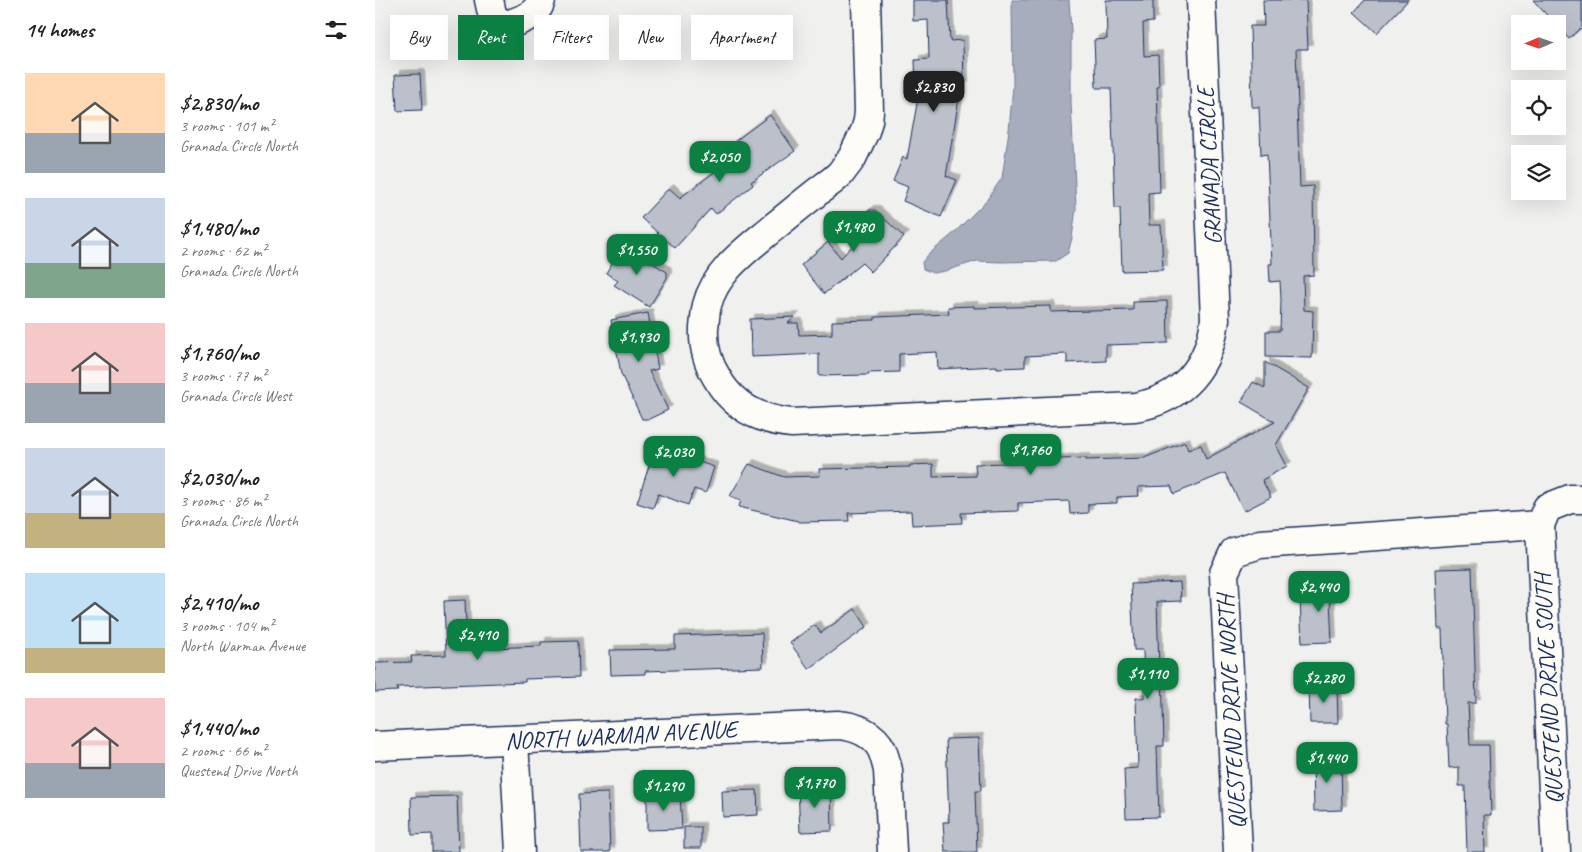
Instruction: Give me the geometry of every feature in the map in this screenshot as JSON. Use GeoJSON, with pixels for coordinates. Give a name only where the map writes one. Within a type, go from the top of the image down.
{"type":"FeatureCollection","features":[{"type":"Feature","properties":{"kind":"street"},"geometry":{"type":"LineString","coordinates":[[489,0],[493,18],[507,25],[524,20],[540,5],[541,0]]}},
{"type":"Feature","properties":{"kind":"street","name":"GRANADA CIRCLE"},"geometry":{"type":"LineString","coordinates":[[866,0],[869,111],[865,131],[852,158],[832,181],[737,257],[719,278],[707,303],[703,336],[709,365],[723,390],[736,402],[754,414],[773,421],[791,423],[1135,407],[1164,398],[1189,381],[1201,366],[1210,348],[1214,332],[1215,309],[1201,0]]}},
{"type":"Feature","properties":{"kind":"street"},"geometry":{"type":"LineString","coordinates":[[1540,525],[1547,508],[1570,499],[1582,499]]}},
{"type":"Feature","properties":{"kind":"street","name":"QUESTEND DRIVE NORTH"},"geometry":{"type":"LineString","coordinates":[[1238,852],[1224,573],[1234,552],[1260,544],[1540,525]]}},
{"type":"Feature","properties":{"kind":"street","name":"QUESTEND DRIVE SOUTH"},"geometry":{"type":"LineString","coordinates":[[1540,525],[1556,852]]}},
{"type":"Feature","properties":{"kind":"street","name":"NORTH WARMAN AVENUE"},"geometry":{"type":"LineString","coordinates":[[375,746],[839,724],[851,726],[865,732],[881,748],[886,761],[892,852]]}},
{"type":"Feature","properties":{"kind":"street"},"geometry":{"type":"LineString","coordinates":[[514,740],[520,852]]}},
{"type":"Feature","properties":{"kind":"water"},"geometry":{"type":"Polygon","coordinates":[[[1012,0],[1069,0],[1076,208],[1068,253],[1056,261],[977,261],[933,273],[923,269],[922,262],[986,201],[1002,178],[1013,86],[1012,0]]]}},
{"type":"Feature","properties":{"kind":"building"},"geometry":{"type":"Polygon","coordinates":[[[913,0],[948,0],[950,41],[963,40],[964,86],[961,86],[946,176],[957,180],[941,217],[903,201],[908,187],[893,181],[903,157],[907,159],[920,87],[916,88],[915,60],[929,59],[928,20],[913,21],[913,0]]]}},
{"type":"Feature","properties":{"kind":"building"},"geometry":{"type":"Polygon","coordinates":[[[1106,0],[1153,0],[1153,22],[1143,23],[1144,56],[1158,55],[1160,192],[1148,193],[1149,225],[1161,225],[1163,270],[1122,271],[1120,208],[1115,208],[1111,88],[1096,88],[1094,40],[1107,39],[1106,0]]]}},
{"type":"Feature","properties":{"kind":"building"},"geometry":{"type":"Polygon","coordinates":[[[1263,0],[1306,0],[1308,49],[1296,49],[1300,187],[1313,186],[1314,275],[1303,276],[1304,310],[1313,311],[1312,358],[1266,357],[1266,331],[1280,331],[1281,299],[1280,281],[1270,282],[1269,264],[1272,264],[1267,154],[1261,155],[1259,107],[1252,107],[1250,26],[1264,26],[1263,0]]]}},
{"type":"Feature","properties":{"kind":"building"},"geometry":{"type":"Polygon","coordinates":[[[1365,0],[1408,0],[1377,33],[1354,12],[1365,0]]]}},
{"type":"Feature","properties":{"kind":"building"},"geometry":{"type":"Polygon","coordinates":[[[1533,0],[1582,0],[1582,27],[1569,39],[1566,36],[1566,15],[1547,15],[1533,0]]]}},
{"type":"Feature","properties":{"kind":"building"},"geometry":{"type":"Polygon","coordinates":[[[420,74],[422,110],[397,111],[395,75],[420,74]]]}},
{"type":"Feature","properties":{"kind":"building"},"geometry":{"type":"Polygon","coordinates":[[[770,115],[795,151],[751,182],[753,185],[716,214],[711,208],[675,248],[641,218],[669,188],[680,198],[742,151],[735,141],[770,115]]]}},
{"type":"Feature","properties":{"kind":"building"},"geometry":{"type":"Polygon","coordinates":[[[869,210],[875,210],[904,237],[871,272],[862,263],[824,294],[801,265],[828,242],[841,258],[868,229],[859,220],[869,210]]]}},
{"type":"Feature","properties":{"kind":"building"},"geometry":{"type":"Polygon","coordinates":[[[623,245],[667,272],[667,278],[649,307],[614,285],[618,281],[606,273],[623,245]]]}},
{"type":"Feature","properties":{"kind":"building"},"geometry":{"type":"Polygon","coordinates":[[[1167,301],[1168,343],[1106,345],[1106,361],[1067,363],[1067,354],[1025,356],[1025,367],[997,368],[997,366],[938,369],[937,352],[899,354],[899,372],[819,376],[819,354],[751,357],[750,319],[795,317],[788,323],[798,323],[799,335],[832,334],[832,321],[875,320],[875,317],[949,314],[948,307],[1051,306],[1051,312],[1133,310],[1133,302],[1167,301]]]}},
{"type":"Feature","properties":{"kind":"building"},"geometry":{"type":"Polygon","coordinates":[[[648,313],[658,369],[649,371],[668,410],[649,419],[642,419],[621,374],[611,320],[648,313]]]}},
{"type":"Feature","properties":{"kind":"building"},"geometry":{"type":"Polygon","coordinates":[[[1265,362],[1309,388],[1276,445],[1287,466],[1262,480],[1271,497],[1244,511],[1225,473],[1174,494],[1171,486],[1138,487],[1139,496],[1117,497],[1117,503],[1088,504],[1088,513],[1070,514],[1069,501],[1018,503],[1018,511],[961,513],[962,523],[912,525],[911,511],[848,513],[849,521],[798,522],[739,507],[741,500],[730,496],[749,464],[784,477],[820,476],[819,469],[910,467],[910,465],[933,464],[933,477],[976,476],[975,464],[1086,458],[1086,460],[1144,458],[1185,442],[1188,450],[1201,445],[1206,459],[1275,422],[1241,402],[1253,382],[1265,388],[1265,362]]]}},
{"type":"Feature","properties":{"kind":"building"},"geometry":{"type":"Polygon","coordinates":[[[655,447],[714,467],[706,493],[694,489],[688,505],[658,494],[653,508],[637,503],[655,447]]]}},
{"type":"Feature","properties":{"kind":"building"},"geometry":{"type":"Polygon","coordinates":[[[1472,568],[1476,703],[1468,703],[1470,745],[1489,745],[1491,815],[1484,815],[1485,852],[1467,852],[1465,786],[1459,786],[1459,767],[1449,768],[1447,724],[1445,724],[1442,629],[1438,629],[1436,569],[1472,568]]]}},
{"type":"Feature","properties":{"kind":"building"},"geometry":{"type":"Polygon","coordinates":[[[1180,582],[1181,601],[1157,602],[1159,669],[1162,669],[1164,746],[1157,746],[1159,817],[1126,818],[1124,769],[1138,768],[1136,698],[1144,698],[1143,650],[1134,650],[1131,584],[1180,582]]]}},
{"type":"Feature","properties":{"kind":"building"},"geometry":{"type":"Polygon","coordinates":[[[1341,583],[1342,600],[1330,600],[1332,642],[1302,643],[1300,600],[1309,600],[1309,585],[1341,583]]]}},
{"type":"Feature","properties":{"kind":"building"},"geometry":{"type":"Polygon","coordinates":[[[465,600],[467,649],[541,646],[541,642],[578,641],[579,677],[525,679],[525,682],[397,687],[398,691],[375,692],[375,663],[412,662],[411,656],[446,655],[444,601],[465,600]]]}},
{"type":"Feature","properties":{"kind":"building"},"geometry":{"type":"Polygon","coordinates":[[[855,609],[867,627],[809,669],[790,643],[815,625],[821,633],[855,609]]]}},
{"type":"Feature","properties":{"kind":"building"},"geometry":{"type":"Polygon","coordinates":[[[762,633],[763,667],[645,671],[645,674],[611,675],[610,650],[675,649],[675,636],[762,633]]]}},
{"type":"Feature","properties":{"kind":"building"},"geometry":{"type":"Polygon","coordinates":[[[1337,684],[1338,723],[1310,723],[1309,685],[1337,684]]]}},
{"type":"Feature","properties":{"kind":"building"},"geometry":{"type":"Polygon","coordinates":[[[979,738],[981,791],[975,791],[977,852],[945,852],[943,822],[949,822],[946,739],[979,738]]]}},
{"type":"Feature","properties":{"kind":"building"},"geometry":{"type":"Polygon","coordinates":[[[1341,758],[1342,810],[1314,811],[1313,759],[1341,758]]]}},
{"type":"Feature","properties":{"kind":"building"},"geometry":{"type":"Polygon","coordinates":[[[831,786],[832,831],[800,832],[798,787],[831,786]]]}},
{"type":"Feature","properties":{"kind":"building"},"geometry":{"type":"Polygon","coordinates":[[[757,790],[758,815],[723,817],[722,791],[757,790]]]}},
{"type":"Feature","properties":{"kind":"building"},"geometry":{"type":"Polygon","coordinates":[[[608,793],[610,852],[581,852],[579,794],[608,793]]]}},
{"type":"Feature","properties":{"kind":"building"},"geometry":{"type":"Polygon","coordinates":[[[680,794],[682,829],[647,830],[647,795],[680,794]]]}},
{"type":"Feature","properties":{"kind":"building"},"geometry":{"type":"Polygon","coordinates":[[[457,796],[459,852],[432,852],[432,834],[412,835],[411,797],[457,796]]]}},
{"type":"Feature","properties":{"kind":"building"},"geometry":{"type":"Polygon","coordinates":[[[684,827],[701,827],[701,848],[684,848],[684,827]]]}}]}
